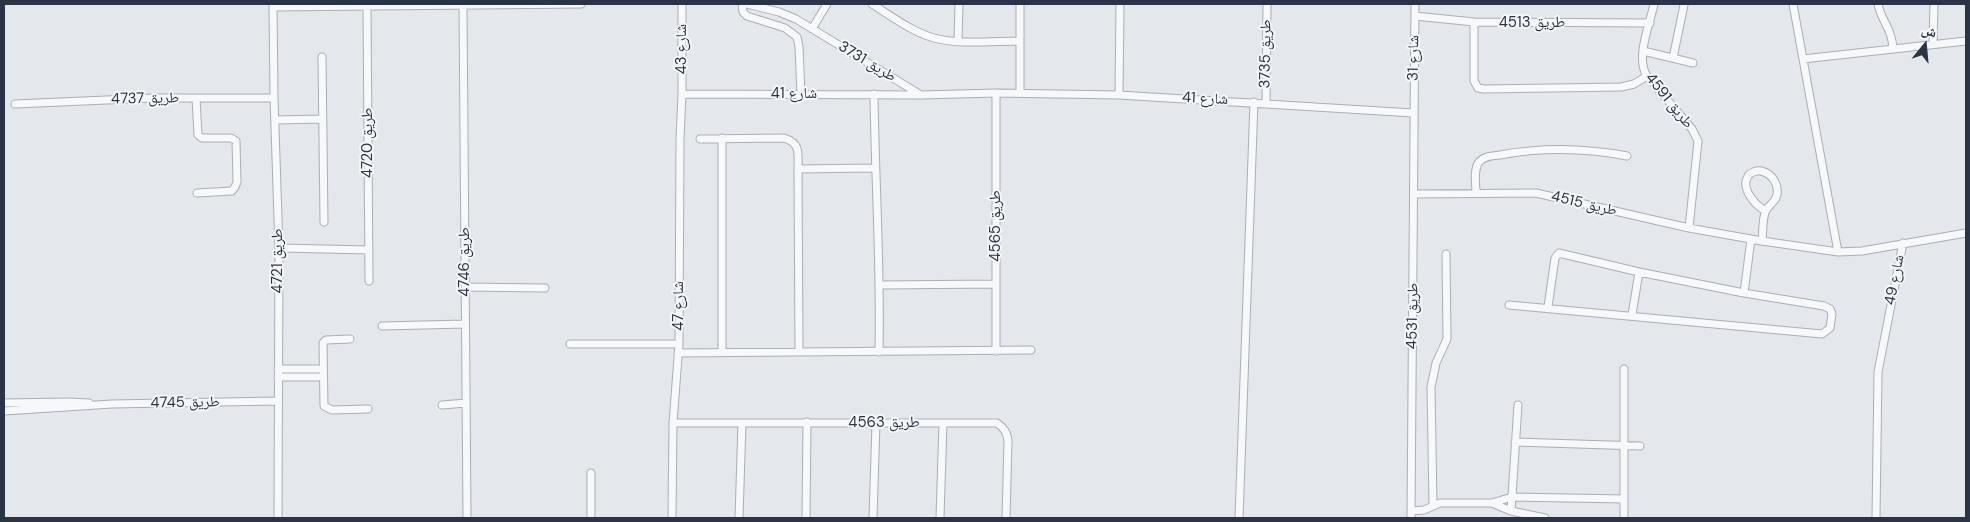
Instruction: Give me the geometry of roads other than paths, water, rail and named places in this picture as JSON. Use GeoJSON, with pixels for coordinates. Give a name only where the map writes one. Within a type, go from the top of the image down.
{"type":"FeatureCollection","features":[{"type":"Feature","properties":{"kind":"street"},"geometry":{"type":"LineString","coordinates":[[273,5],[463,6],[581,4]]}},
{"type":"Feature","properties":{"kind":"street","name":"شارع 43"},"geometry":{"type":"LineString","coordinates":[[682,4],[682,94]]}},
{"type":"Feature","properties":{"kind":"street"},"geometry":{"type":"LineString","coordinates":[[742,4],[743,12],[748,16],[785,28],[797,37],[801,94]]}},
{"type":"Feature","properties":{"kind":"street","name":"طريق 3731"},"geometry":{"type":"LineString","coordinates":[[747,4],[779,12],[812,29],[921,95]]}},
{"type":"Feature","properties":{"kind":"street"},"geometry":{"type":"LineString","coordinates":[[812,29],[827,4]]}},
{"type":"Feature","properties":{"kind":"street"},"geometry":{"type":"LineString","coordinates":[[872,4],[882,6],[924,35],[941,40],[1020,41]]}},
{"type":"Feature","properties":{"kind":"street"},"geometry":{"type":"LineString","coordinates":[[958,41],[959,4]]}},
{"type":"Feature","properties":{"kind":"street"},"geometry":{"type":"LineString","coordinates":[[1020,4],[1020,92]]}},
{"type":"Feature","properties":{"kind":"street"},"geometry":{"type":"LineString","coordinates":[[1119,94],[1120,4]]}},
{"type":"Feature","properties":{"kind":"street","name":"طريق 3735"},"geometry":{"type":"LineString","coordinates":[[1266,103],[1267,4]]}},
{"type":"Feature","properties":{"kind":"street","name":"شارع 31"},"geometry":{"type":"LineString","coordinates":[[1413,113],[1415,4]]}},
{"type":"Feature","properties":{"kind":"street","name":"طريق 4591"},"geometry":{"type":"LineString","coordinates":[[1654,4],[1642,62],[1647,76],[1692,129],[1698,141],[1689,228]]}},
{"type":"Feature","properties":{"kind":"street"},"geometry":{"type":"LineString","coordinates":[[1673,58],[1684,4]]}},
{"type":"Feature","properties":{"kind":"street"},"geometry":{"type":"LineString","coordinates":[[1793,4],[1838,252]]}},
{"type":"Feature","properties":{"kind":"street"},"geometry":{"type":"LineString","coordinates":[[1878,4],[1890,29],[1893,49]]}},
{"type":"Feature","properties":{"kind":"street"},"geometry":{"type":"LineString","coordinates":[[1933,44],[1934,4]]}},
{"type":"Feature","properties":{"kind":"street","name":"طريق 4721"},"geometry":{"type":"LineString","coordinates":[[273,5],[279,248],[278,518]]}},
{"type":"Feature","properties":{"kind":"street","name":"طريق 4720"},"geometry":{"type":"LineString","coordinates":[[367,6],[369,281]]}},
{"type":"Feature","properties":{"kind":"street","name":"طريق 4746"},"geometry":{"type":"LineString","coordinates":[[463,6],[467,518]]}},
{"type":"Feature","properties":{"kind":"street","name":"طريق 4513"},"geometry":{"type":"LineString","coordinates":[[1415,16],[1474,22],[1650,23]]}},
{"type":"Feature","properties":{"kind":"street"},"geometry":{"type":"LineString","coordinates":[[1474,22],[1474,81],[1478,88],[1620,87],[1634,84],[1647,76]]}},
{"type":"Feature","properties":{"kind":"street"},"geometry":{"type":"LineString","coordinates":[[1804,59],[1966,41]]}},
{"type":"Feature","properties":{"kind":"street"},"geometry":{"type":"LineString","coordinates":[[1643,51],[1693,63]]}},
{"type":"Feature","properties":{"kind":"street"},"geometry":{"type":"LineString","coordinates":[[322,57],[324,222]]}},
{"type":"Feature","properties":{"kind":"street","name":"شارع 41"},"geometry":{"type":"LineString","coordinates":[[682,94],[874,94],[996,97],[1020,92],[1119,94],[1413,113]]}},
{"type":"Feature","properties":{"kind":"street","name":"شارع 47"},"geometry":{"type":"LineString","coordinates":[[672,518],[673,423],[679,344],[682,94]]}},
{"type":"Feature","properties":{"kind":"street"},"geometry":{"type":"LineString","coordinates":[[874,94],[875,168],[881,285],[879,352]]}},
{"type":"Feature","properties":{"kind":"street","name":"طريق 4565"},"geometry":{"type":"LineString","coordinates":[[996,97],[996,350]]}},
{"type":"Feature","properties":{"kind":"street"},"geometry":{"type":"LineString","coordinates":[[196,98],[198,135],[202,138],[231,138],[236,141],[237,182],[232,190],[197,193]]}},
{"type":"Feature","properties":{"kind":"street","name":"طريق 4737"},"geometry":{"type":"LineString","coordinates":[[15,104],[196,98],[274,98]]}},
{"type":"Feature","properties":{"kind":"street"},"geometry":{"type":"LineString","coordinates":[[1239,518],[1254,102]]}},
{"type":"Feature","properties":{"kind":"street","name":"طريق 4531"},"geometry":{"type":"LineString","coordinates":[[1411,515],[1413,113]]}},
{"type":"Feature","properties":{"kind":"street"},"geometry":{"type":"LineString","coordinates":[[275,120],[322,119]]}},
{"type":"Feature","properties":{"kind":"street"},"geometry":{"type":"LineString","coordinates":[[722,138],[722,352]]}},
{"type":"Feature","properties":{"kind":"street"},"geometry":{"type":"LineString","coordinates":[[700,139],[784,138],[792,140],[796,144],[798,169],[799,352]]}},
{"type":"Feature","properties":{"kind":"street"},"geometry":{"type":"LineString","coordinates":[[1476,193],[1476,167],[1480,161],[1489,156],[1562,149],[1595,151],[1627,156]]}},
{"type":"Feature","properties":{"kind":"street"},"geometry":{"type":"LineString","coordinates":[[798,169],[875,168]]}},
{"type":"Feature","properties":{"kind":"street"},"geometry":{"type":"LineString","coordinates":[[1762,241],[1766,211],[1777,196],[1776,181],[1762,171],[1753,171],[1748,176],[1746,182],[1748,191],[1753,201],[1766,211]]}},
{"type":"Feature","properties":{"kind":"street","name":"طريق 4515"},"geometry":{"type":"LineString","coordinates":[[1414,194],[1544,195],[1689,228],[1838,252]]}},
{"type":"Feature","properties":{"kind":"street"},"geometry":{"type":"LineString","coordinates":[[1902,242],[1966,233]]}},
{"type":"Feature","properties":{"kind":"street"},"geometry":{"type":"LineString","coordinates":[[1744,293],[1751,239]]}},
{"type":"Feature","properties":{"kind":"street","name":"شارع 49"},"geometry":{"type":"LineString","coordinates":[[1838,252],[1862,251],[1902,242],[1878,372],[1876,518]]}},
{"type":"Feature","properties":{"kind":"street"},"geometry":{"type":"LineString","coordinates":[[279,248],[369,250]]}},
{"type":"Feature","properties":{"kind":"street"},"geometry":{"type":"LineString","coordinates":[[1509,305],[1822,334],[1830,328],[1832,314],[1824,306],[1744,293],[1639,272],[1559,253],[1555,258],[1548,308]]}},
{"type":"Feature","properties":{"kind":"street"},"geometry":{"type":"LineString","coordinates":[[1433,505],[1431,381],[1436,363],[1447,339],[1446,254]]}},
{"type":"Feature","properties":{"kind":"street"},"geometry":{"type":"LineString","coordinates":[[1632,315],[1639,272]]}},
{"type":"Feature","properties":{"kind":"street"},"geometry":{"type":"LineString","coordinates":[[881,285],[996,284]]}},
{"type":"Feature","properties":{"kind":"street"},"geometry":{"type":"LineString","coordinates":[[465,287],[545,288]]}},
{"type":"Feature","properties":{"kind":"street"},"geometry":{"type":"LineString","coordinates":[[382,326],[465,324]]}},
{"type":"Feature","properties":{"kind":"street"},"geometry":{"type":"LineString","coordinates":[[350,339],[329,340],[323,343],[324,403],[326,408],[332,410],[368,410]]}},
{"type":"Feature","properties":{"kind":"street"},"geometry":{"type":"LineString","coordinates":[[570,344],[679,344]]}},
{"type":"Feature","properties":{"kind":"street"},"geometry":{"type":"LineString","coordinates":[[678,353],[1031,350]]}},
{"type":"Feature","properties":{"kind":"street"},"geometry":{"type":"LineString","coordinates":[[1624,369],[1624,518]]}},
{"type":"Feature","properties":{"kind":"street"},"geometry":{"type":"LineString","coordinates":[[278,373],[323,373]]}},
{"type":"Feature","properties":{"kind":"street","name":"طريق 4745"},"geometry":{"type":"LineString","coordinates":[[4,403],[69,402],[94,404],[277,401]]}},
{"type":"Feature","properties":{"kind":"street"},"geometry":{"type":"LineString","coordinates":[[442,405],[466,402]]}},
{"type":"Feature","properties":{"kind":"street","name":"طريق 4745"},"geometry":{"type":"LineString","coordinates":[[4,411],[69,408],[94,404]]}},
{"type":"Feature","properties":{"kind":"street"},"geometry":{"type":"LineString","coordinates":[[1511,511],[1518,405]]}},
{"type":"Feature","properties":{"kind":"street"},"geometry":{"type":"LineString","coordinates":[[806,518],[807,422]]}},
{"type":"Feature","properties":{"kind":"street","name":"طريق 4563"},"geometry":{"type":"LineString","coordinates":[[673,423],[990,422],[1003,428],[1007,434],[1006,518]]}},
{"type":"Feature","properties":{"kind":"street"},"geometry":{"type":"LineString","coordinates":[[739,518],[742,423]]}},
{"type":"Feature","properties":{"kind":"street"},"geometry":{"type":"LineString","coordinates":[[873,518],[876,423]]}},
{"type":"Feature","properties":{"kind":"street"},"geometry":{"type":"LineString","coordinates":[[940,518],[943,423]]}},
{"type":"Feature","properties":{"kind":"street"},"geometry":{"type":"LineString","coordinates":[[1516,442],[1640,446]]}},
{"type":"Feature","properties":{"kind":"street"},"geometry":{"type":"LineString","coordinates":[[591,473],[591,518]]}},
{"type":"Feature","properties":{"kind":"street"},"geometry":{"type":"LineString","coordinates":[[1411,515],[1443,502],[1492,503],[1512,497],[1624,499]]}},
{"type":"Feature","properties":{"kind":"street"},"geometry":{"type":"LineString","coordinates":[[1492,503],[1511,511],[1546,518]]}}]}
